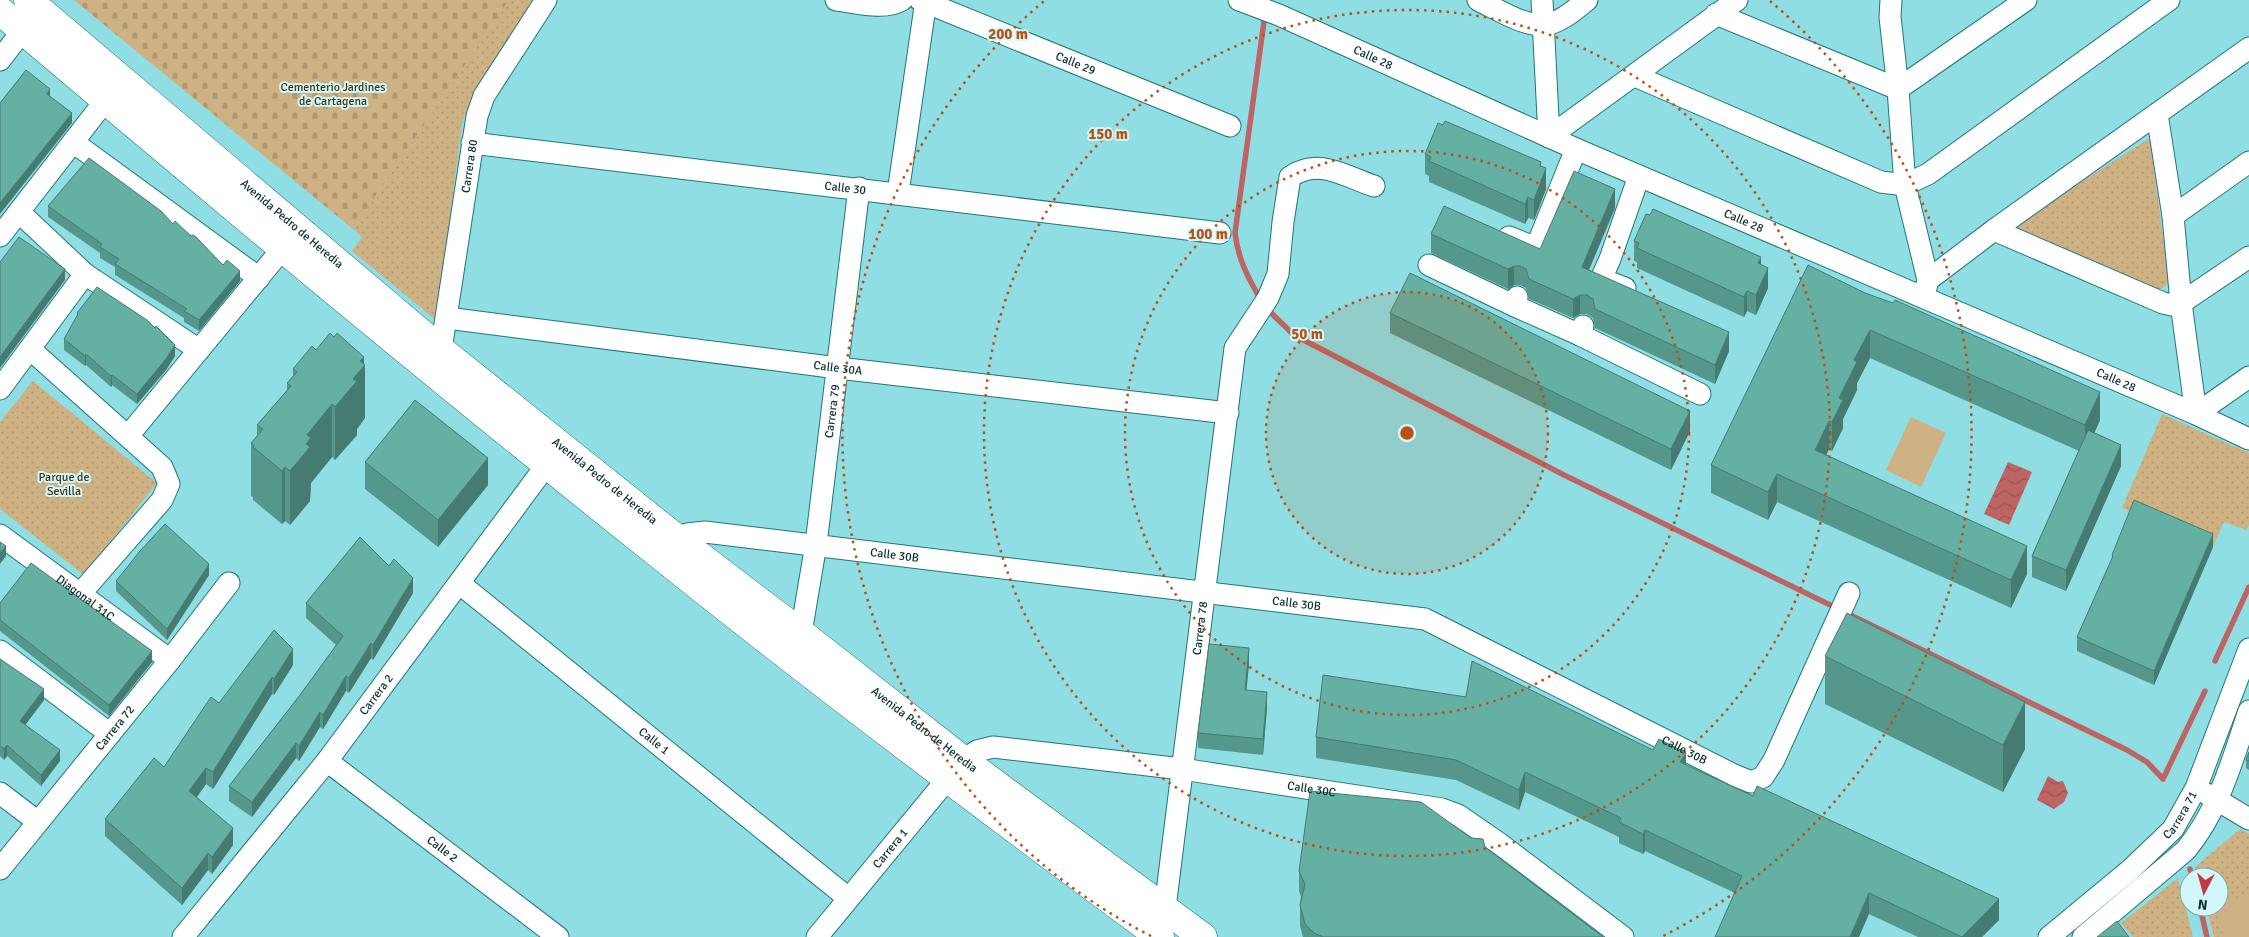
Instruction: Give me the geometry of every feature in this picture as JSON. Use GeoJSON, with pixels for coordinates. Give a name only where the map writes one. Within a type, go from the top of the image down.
{"type":"FeatureCollection","features":[{"type":"Feature","properties":{"kind":"highway","name":"Avenida Pedro de Heredia"},"geometry":{"type":"LineString","coordinates":[[28,0],[114,90],[283,248],[554,455],[672,550],[955,770],[1160,937]]}},
{"type":"Feature","properties":{"kind":"highway","name":"Avenida Pedro de Heredia"},"geometry":{"type":"LineString","coordinates":[[0,11],[22,30],[114,90],[441,350],[554,455]]}},
{"type":"Feature","properties":{"kind":"highway","name":"Avenida Pedro de Heredia"},"geometry":{"type":"LineString","coordinates":[[672,550],[801,633],[955,770],[1165,908],[1203,937]]}},
{"type":"Feature","properties":{"kind":"street","name":"Carrera 80"},"geometry":{"type":"LineString","coordinates":[[441,350],[477,116],[484,96],[546,0]]}},
{"type":"Feature","properties":{"kind":"street"},"geometry":{"type":"LineString","coordinates":[[836,0],[887,5],[902,0]]}},
{"type":"Feature","properties":{"kind":"street"},"geometry":{"type":"LineString","coordinates":[[1478,0],[1522,20],[1544,25],[1566,16],[1588,0]]}},
{"type":"Feature","properties":{"kind":"street"},"geometry":{"type":"LineString","coordinates":[[1542,0],[1549,137]]}},
{"type":"Feature","properties":{"kind":"street"},"geometry":{"type":"LineString","coordinates":[[1549,137],[1636,76],[1737,0]]}},
{"type":"Feature","properties":{"kind":"street"},"geometry":{"type":"LineString","coordinates":[[1891,0],[1890,17],[1898,89],[1905,185],[1926,288],[1994,230],[2249,48]]}},
{"type":"Feature","properties":{"kind":"street"},"geometry":{"type":"LineString","coordinates":[[1898,89],[2026,0]]}},
{"type":"Feature","properties":{"kind":"street"},"geometry":{"type":"LineString","coordinates":[[1636,76],[1881,182],[1905,185],[1928,174],[2169,0]]}},
{"type":"Feature","properties":{"kind":"street"},"geometry":{"type":"LineString","coordinates":[[898,193],[924,1]]}},
{"type":"Feature","properties":{"kind":"street","name":"Calle 29"},"geometry":{"type":"LineString","coordinates":[[924,1],[1230,126]]}},
{"type":"Feature","properties":{"kind":"street","name":"Calle 28"},"geometry":{"type":"LineString","coordinates":[[1245,3],[1278,10],[1549,137],[1576,164],[1639,176],[1926,288],[2249,439]]}},
{"type":"Feature","properties":{"kind":"street"},"geometry":{"type":"LineString","coordinates":[[1716,14],[1898,89]]}},
{"type":"Feature","properties":{"kind":"street"},"geometry":{"type":"LineString","coordinates":[[0,58],[22,30]]}},
{"type":"Feature","properties":{"kind":"street"},"geometry":{"type":"LineString","coordinates":[[0,236],[114,90]]}},
{"type":"Feature","properties":{"kind":"street"},"geometry":{"type":"LineString","coordinates":[[2157,114],[2173,216],[2181,303],[2196,414],[2249,377]]}},
{"type":"Feature","properties":{"kind":"street"},"geometry":{"type":"LineString","coordinates":[[73,142],[259,278]]}},
{"type":"Feature","properties":{"kind":"street","name":"Calle 30"},"geometry":{"type":"LineString","coordinates":[[472,143],[859,188],[1220,233]]}},
{"type":"Feature","properties":{"kind":"street"},"geometry":{"type":"LineString","coordinates":[[2173,216],[2249,162]]}},
{"type":"Feature","properties":{"kind":"street"},"geometry":{"type":"LineString","coordinates":[[1488,229],[1533,256],[1576,164]]}},
{"type":"Feature","properties":{"kind":"street","name":"Carrera 78"},"geometry":{"type":"LineString","coordinates":[[1165,908],[1237,343],[1266,302],[1278,274],[1282,222],[1290,178],[1301,170],[1318,166],[1374,186]]}},
{"type":"Feature","properties":{"kind":"street"},"geometry":{"type":"LineString","coordinates":[[1639,176],[1624,193],[1598,285],[1646,297]]}},
{"type":"Feature","properties":{"kind":"street","name":"Carrera 79"},"geometry":{"type":"LineString","coordinates":[[801,633],[816,544],[859,188]]}},
{"type":"Feature","properties":{"kind":"street"},"geometry":{"type":"LineString","coordinates":[[20,212],[85,274],[199,350]]}},
{"type":"Feature","properties":{"kind":"street"},"geometry":{"type":"LineString","coordinates":[[1994,230],[2163,303],[2172,305],[2181,303],[2249,257]]}},
{"type":"Feature","properties":{"kind":"street"},"geometry":{"type":"LineString","coordinates":[[128,436],[283,248]]}},
{"type":"Feature","properties":{"kind":"street"},"geometry":{"type":"LineString","coordinates":[[1429,265],[1581,330],[1700,394]]}},
{"type":"Feature","properties":{"kind":"street"},"geometry":{"type":"LineString","coordinates":[[0,389],[85,274]]}},
{"type":"Feature","properties":{"kind":"street","name":"Calle 30A"},"geometry":{"type":"LineString","coordinates":[[447,318],[838,368],[1228,413]]}},
{"type":"Feature","properties":{"kind":"street"},"geometry":{"type":"LineString","coordinates":[[30,349],[162,467],[169,484],[162,500],[80,594]]}},
{"type":"Feature","properties":{"kind":"street","name":"Carrera 2"},"geometry":{"type":"LineString","coordinates":[[191,934],[327,761],[554,455]]}},
{"type":"Feature","properties":{"kind":"street","name":"Calle 30B"},"geometry":{"type":"LineString","coordinates":[[672,550],[687,534],[705,532],[816,544],[1205,594],[1425,619],[1734,776],[1751,782],[1763,777],[1767,772],[1791,726],[1849,593]]}},
{"type":"Feature","properties":{"kind":"street","name":"Diagonal 31C"},"geometry":{"type":"LineString","coordinates":[[0,535],[170,660]]}},
{"type":"Feature","properties":{"kind":"street","name":"Calle 1"},"geometry":{"type":"LineString","coordinates":[[459,583],[848,898]]}},
{"type":"Feature","properties":{"kind":"street","name":"Carrera 72"},"geometry":{"type":"LineString","coordinates":[[0,869],[170,660],[229,584]]}},
{"type":"Feature","properties":{"kind":"street","name":"Carrera 71"},"geometry":{"type":"LineString","coordinates":[[2049,937],[2130,870],[2173,830],[2196,788],[2249,649]]}},
{"type":"Feature","properties":{"kind":"street"},"geometry":{"type":"LineString","coordinates":[[0,651],[110,734]]}},
{"type":"Feature","properties":{"kind":"street","name":"Carrera 71"},"geometry":{"type":"LineString","coordinates":[[2083,937],[2186,850],[2207,821],[2218,800],[2249,711]]}},
{"type":"Feature","properties":{"kind":"street","name":"Calle 30C"},"geometry":{"type":"LineString","coordinates":[[955,770],[977,750],[993,747],[1182,769],[1442,809],[1458,815],[1500,844],[1623,937]]}},
{"type":"Feature","properties":{"kind":"street","name":"Calle 2"},"geometry":{"type":"LineString","coordinates":[[327,761],[558,937]]}},
{"type":"Feature","properties":{"kind":"street","name":"Carrera 1"},"geometry":{"type":"LineString","coordinates":[[817,937],[955,770]]}},
{"type":"Feature","properties":{"kind":"street"},"geometry":{"type":"LineString","coordinates":[[2196,788],[2249,819]]}},
{"type":"Feature","properties":{"kind":"street"},"geometry":{"type":"LineString","coordinates":[[0,793],[38,822]]}},
{"type":"Feature","properties":{"kind":"green space","name":"Cementerio Jardines de Cartagena"},"geometry":{"type":"Polygon","coordinates":[[[74,0],[509,0],[353,229],[74,0]]]}},
{"type":"Feature","properties":{"kind":"green space"},"geometry":{"type":"Polygon","coordinates":[[[509,0],[537,0],[472,96],[462,123],[437,321],[352,251],[362,237],[353,229],[509,0]]]}},
{"type":"Feature","properties":{"kind":"green space"},"geometry":{"type":"Polygon","coordinates":[[[2150,138],[2169,283],[2155,293],[2009,228],[2150,138]]]}},
{"type":"Feature","properties":{"kind":"green space","name":"Parque de Sevilla"},"geometry":{"type":"Polygon","coordinates":[[[33,381],[157,483],[84,575],[0,509],[0,422],[33,381]]]}},
{"type":"Feature","properties":{"kind":"green space"},"geometry":{"type":"Polygon","coordinates":[[[2162,414],[2249,453],[2249,525],[2246,530],[2224,522],[2213,547],[2122,508],[2162,414]]]}},
{"type":"Feature","properties":{"kind":"green space"},"geometry":{"type":"Polygon","coordinates":[[[1911,417],[1946,433],[1921,487],[1886,470],[1911,417]]]}},
{"type":"Feature","properties":{"kind":"green space"},"geometry":{"type":"Polygon","coordinates":[[[2240,829],[2249,834],[2249,937],[2214,937],[2209,917],[2229,917],[2229,867],[2195,867],[2240,829]]]}},
{"type":"Feature","properties":{"kind":"green space"},"geometry":{"type":"Polygon","coordinates":[[[2178,878],[2179,917],[2188,917],[2193,937],[2133,937],[2121,923],[2178,878]]]}},
{"type":"Feature","properties":{"kind":"green space"},"geometry":{"type":"Polygon","coordinates":[[[2249,893],[2249,937],[2225,937],[2218,917],[2229,917],[2229,900],[2249,893]]]}},
{"type":"Feature","properties":{"kind":"water"},"geometry":{"type":"Polygon","coordinates":[[[2008,462],[2032,472],[2009,525],[1984,514],[2008,462]]]}},
{"type":"Feature","properties":{"kind":"water"},"geometry":{"type":"Polygon","coordinates":[[[2048,776],[2058,782],[2063,781],[2068,793],[2064,802],[2054,809],[2037,800],[2048,776]]]}},
{"type":"Feature","properties":{"kind":"building"},"geometry":{"type":"Polygon","coordinates":[[[26,70],[50,89],[47,94],[72,113],[0,203],[0,103],[26,70]]]}},
{"type":"Feature","properties":{"kind":"building"},"geometry":{"type":"Polygon","coordinates":[[[1445,121],[1541,162],[1540,166],[1546,168],[1534,200],[1528,197],[1525,204],[1429,161],[1431,157],[1425,154],[1438,123],[1443,125],[1445,121]]]}},
{"type":"Feature","properties":{"kind":"building"},"geometry":{"type":"Polygon","coordinates":[[[89,158],[161,211],[173,224],[175,221],[191,236],[196,237],[223,265],[227,260],[240,271],[199,320],[184,311],[187,309],[115,264],[119,259],[100,247],[102,244],[48,206],[89,158]]]}},
{"type":"Feature","properties":{"kind":"building"},"geometry":{"type":"Polygon","coordinates":[[[1574,171],[1615,189],[1582,267],[1729,332],[1715,365],[1595,309],[1593,299],[1587,295],[1580,295],[1573,299],[1529,279],[1526,269],[1520,266],[1508,269],[1431,234],[1444,206],[1540,249],[1574,171]]]}},
{"type":"Feature","properties":{"kind":"building"},"geometry":{"type":"Polygon","coordinates":[[[1653,209],[1761,257],[1758,263],[1768,268],[1756,295],[1747,291],[1744,297],[1637,248],[1639,243],[1634,241],[1646,214],[1650,215],[1653,209]]]}},
{"type":"Feature","properties":{"kind":"building"},"geometry":{"type":"Polygon","coordinates":[[[19,237],[65,269],[0,357],[0,262],[19,237]]]}},
{"type":"Feature","properties":{"kind":"building"},"geometry":{"type":"Polygon","coordinates":[[[1808,265],[1865,293],[1893,303],[1895,300],[2100,392],[2085,425],[1870,330],[1854,360],[1857,362],[1839,398],[1843,400],[1832,422],[1829,421],[1815,450],[2027,546],[2011,580],[1777,474],[1768,492],[1711,465],[1808,265]]]}},
{"type":"Feature","properties":{"kind":"building"},"geometry":{"type":"Polygon","coordinates":[[[1410,273],[1690,411],[1671,449],[1390,313],[1410,273]]]}},
{"type":"Feature","properties":{"kind":"building"},"geometry":{"type":"Polygon","coordinates":[[[97,287],[147,320],[155,328],[156,326],[175,345],[137,394],[64,339],[77,313],[97,287]]]}},
{"type":"Feature","properties":{"kind":"building"},"geometry":{"type":"Polygon","coordinates":[[[330,333],[334,337],[337,333],[364,357],[360,361],[365,365],[353,379],[357,381],[335,407],[332,404],[307,435],[311,438],[306,444],[310,447],[290,471],[285,467],[282,471],[253,447],[254,445],[251,443],[263,429],[257,425],[291,386],[287,383],[297,372],[293,369],[312,346],[316,350],[330,333]]]}},
{"type":"Feature","properties":{"kind":"building"},"geometry":{"type":"Polygon","coordinates":[[[415,400],[488,458],[438,520],[365,462],[415,400]]]}},
{"type":"Feature","properties":{"kind":"building"},"geometry":{"type":"Polygon","coordinates":[[[2088,430],[2121,445],[2066,570],[2032,556],[2088,430]]]}},
{"type":"Feature","properties":{"kind":"building"},"geometry":{"type":"Polygon","coordinates":[[[2134,500],[2213,534],[2154,671],[2077,637],[2113,556],[2134,500]]]}},
{"type":"Feature","properties":{"kind":"building"},"geometry":{"type":"Polygon","coordinates":[[[165,524],[209,564],[167,629],[116,581],[165,524]]]}},
{"type":"Feature","properties":{"kind":"building"},"geometry":{"type":"Polygon","coordinates":[[[360,537],[389,566],[394,559],[413,578],[373,645],[371,643],[349,678],[346,676],[323,715],[320,712],[299,746],[296,743],[252,802],[229,786],[343,636],[306,603],[360,537]]]}},
{"type":"Feature","properties":{"kind":"building"},"geometry":{"type":"Polygon","coordinates":[[[0,542],[6,546],[0,553],[0,542]]]}},
{"type":"Feature","properties":{"kind":"building"},"geometry":{"type":"Polygon","coordinates":[[[31,563],[152,651],[109,705],[0,620],[0,603],[31,563]]]}},
{"type":"Feature","properties":{"kind":"building"},"geometry":{"type":"Polygon","coordinates":[[[1847,613],[2025,702],[2003,745],[1825,656],[1847,613]]]}},
{"type":"Feature","properties":{"kind":"building"},"geometry":{"type":"Polygon","coordinates":[[[274,630],[293,649],[274,679],[272,677],[213,772],[206,768],[189,791],[233,828],[212,857],[208,853],[182,888],[105,819],[154,758],[164,767],[211,697],[219,703],[274,630]]]}},
{"type":"Feature","properties":{"kind":"building"},"geometry":{"type":"Polygon","coordinates":[[[1209,644],[1249,648],[1245,690],[1267,692],[1263,739],[1198,733],[1209,644]]]}},
{"type":"Feature","properties":{"kind":"building"},"geometry":{"type":"Polygon","coordinates":[[[0,659],[44,689],[20,721],[60,750],[41,775],[7,745],[4,749],[0,746],[0,659]]]}},
{"type":"Feature","properties":{"kind":"building"},"geometry":{"type":"Polygon","coordinates":[[[1472,661],[1653,750],[1659,739],[1686,753],[1680,762],[1753,796],[1757,786],[1999,899],[1962,937],[1869,893],[1850,937],[1715,937],[1742,876],[1645,830],[1643,834],[1619,822],[1621,818],[1525,772],[1519,790],[1456,760],[1316,737],[1323,675],[1466,697],[1472,661]]]}},
{"type":"Feature","properties":{"kind":"building"},"geometry":{"type":"Polygon","coordinates":[[[1310,791],[1421,802],[1471,838],[1483,839],[1485,847],[1603,937],[1323,937],[1314,933],[1305,924],[1300,905],[1305,884],[1299,871],[1310,791]]]}},
{"type":"Feature","properties":{"kind":"building"},"geometry":{"type":"Polygon","coordinates":[[[2117,921],[2129,937],[2097,937],[2117,921]]]}},
{"type":"Feature","properties":{"kind":"waterway"},"geometry":{"type":"LineString","coordinates":[[1261,300],[1244,268],[1238,251],[1235,233],[1265,14]]}},
{"type":"Feature","properties":{"kind":"waterway"},"geometry":{"type":"LineString","coordinates":[[1266,308],[1294,335],[1564,475],[2127,750],[2147,762],[2163,779],[2205,691]]}},
{"type":"Feature","properties":{"kind":"waterway"},"geometry":{"type":"LineString","coordinates":[[2215,661],[2249,587]]}},
{"type":"Feature","properties":{"kind":"waterway"},"geometry":{"type":"LineString","coordinates":[[2202,917],[2207,937]]}}]}
